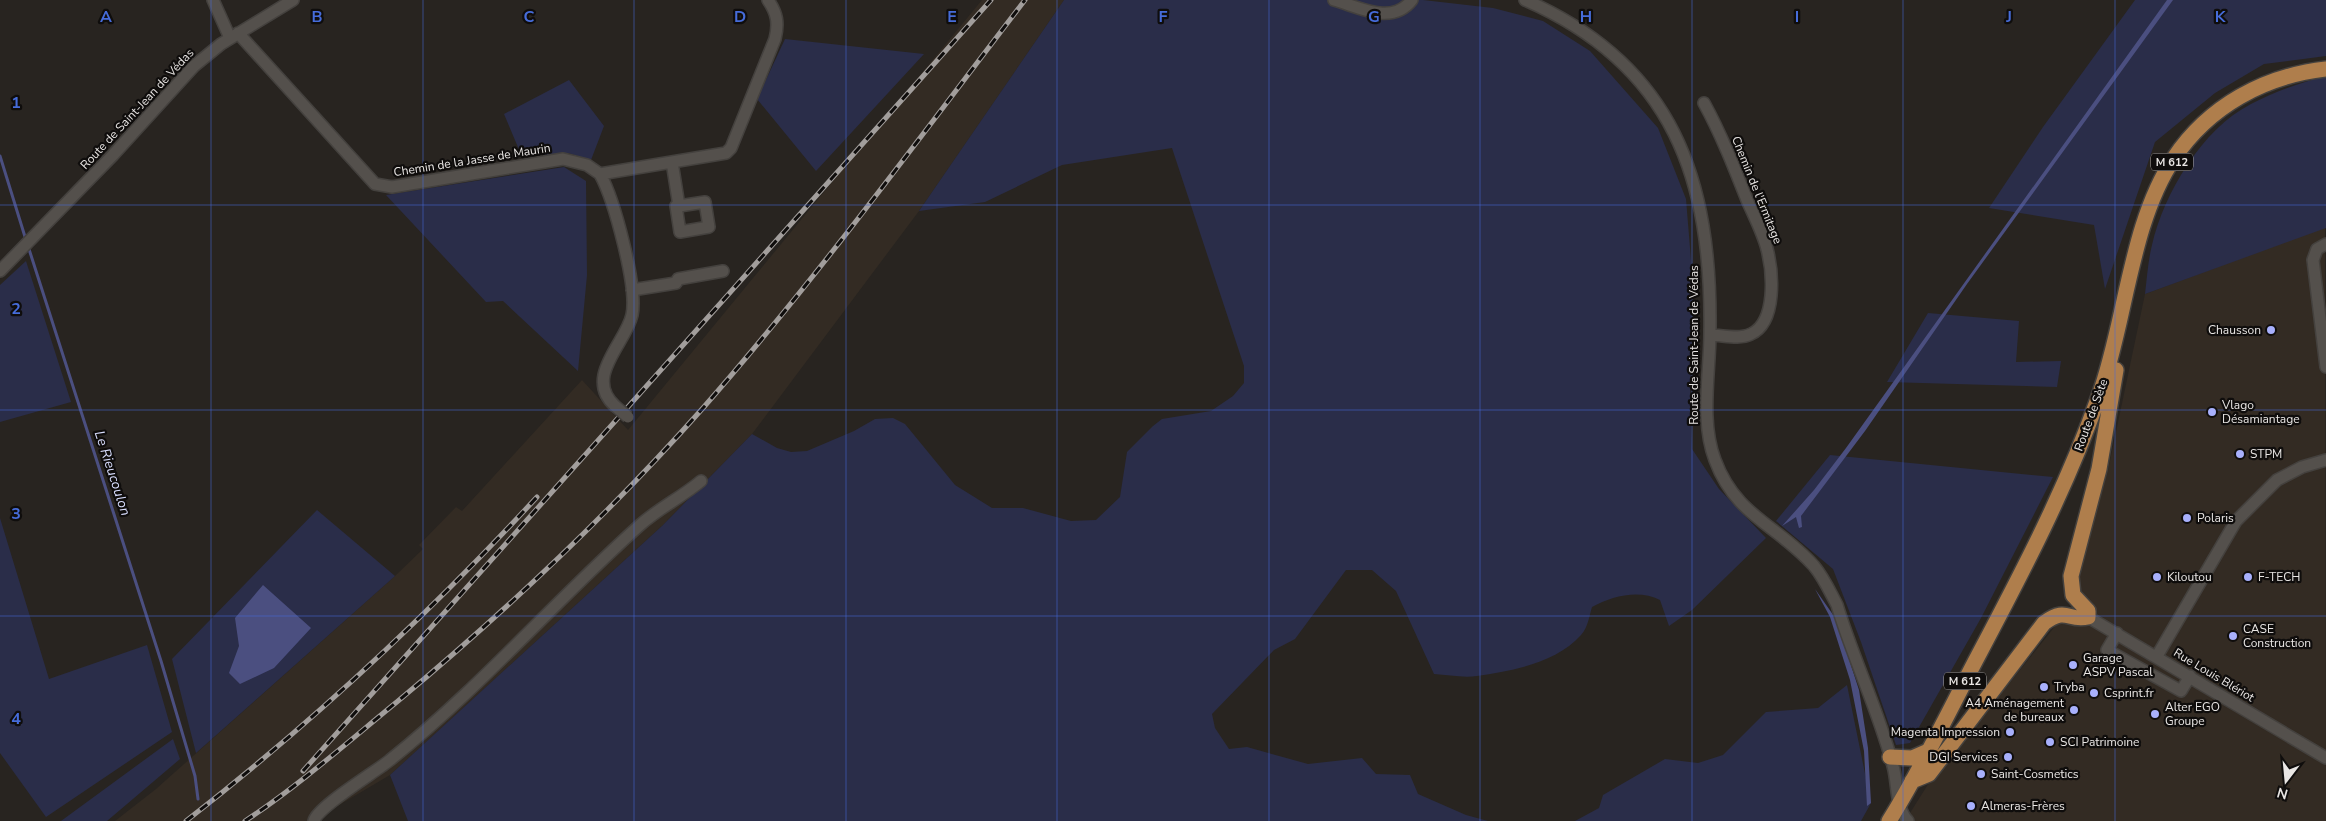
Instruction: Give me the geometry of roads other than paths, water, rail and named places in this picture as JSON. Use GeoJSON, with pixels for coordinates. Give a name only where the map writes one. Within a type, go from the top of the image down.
{"type":"FeatureCollection","features":[{"type":"Feature","properties":{"kind":"main road","name":"Route de Sète"},"geometry":{"type":"LineString","coordinates":[[1900,817],[1912,781],[2049,520],[2074,465],[2100,394],[2116,340],[2154,194],[2175,157],[2192,135],[2218,110],[2266,82],[2302,72],[2326,69]]}},
{"type":"Feature","properties":{"kind":"main road","name":"M 612"},"geometry":{"type":"LineString","coordinates":[[1912,781],[1929,774],[2044,623],[2055,614],[2081,618],[2088,616],[2088,611],[2072,595],[2071,576],[2099,470],[2121,350],[2116,340]]}},
{"type":"Feature","properties":{"kind":"main road"},"geometry":{"type":"LineString","coordinates":[[1890,757],[1912,758],[1928,751]]}},
{"type":"Feature","properties":{"kind":"street","name":"Chemin de la Jasse de Maurin"},"geometry":{"type":"LineString","coordinates":[[213,0],[234,36],[375,184],[392,187],[563,159],[587,165],[600,174]]}},
{"type":"Feature","properties":{"kind":"street","name":"Route de Saint-Jean de Védas"},"geometry":{"type":"LineString","coordinates":[[0,271],[38,234],[194,66],[212,50],[293,0]]}},
{"type":"Feature","properties":{"kind":"street"},"geometry":{"type":"LineString","coordinates":[[628,417],[615,406],[605,390],[606,366],[630,323],[633,303],[632,290],[611,199],[600,174],[719,155],[726,153],[731,148],[777,32],[777,16],[768,0]]}},
{"type":"Feature","properties":{"kind":"street"},"geometry":{"type":"LineString","coordinates":[[1334,0],[1368,11],[1387,13],[1401,9],[1412,0]]}},
{"type":"Feature","properties":{"kind":"street","name":"Route de Saint-Jean de Védas"},"geometry":{"type":"LineString","coordinates":[[1525,0],[1570,23],[1614,56],[1652,97],[1682,147],[1696,185],[1704,221],[1709,263],[1708,428],[1715,460],[1726,484],[1739,503],[1814,566],[1828,586],[1837,605],[1890,757]]}},
{"type":"Feature","properties":{"kind":"street","name":"Chemin de l'Ermitage"},"geometry":{"type":"LineString","coordinates":[[1704,102],[1716,125],[1767,248],[1772,287],[1769,306],[1763,323],[1753,333],[1735,337],[1710,335]]}},
{"type":"Feature","properties":{"kind":"street"},"geometry":{"type":"LineString","coordinates":[[672,162],[680,206]]}},
{"type":"Feature","properties":{"kind":"street"},"geometry":{"type":"LineString","coordinates":[[2326,244],[2317,249],[2313,260],[2326,367]]}},
{"type":"Feature","properties":{"kind":"street"},"geometry":{"type":"LineString","coordinates":[[632,290],[676,284],[678,280],[723,271]]}},
{"type":"Feature","properties":{"kind":"street"},"geometry":{"type":"LineString","coordinates":[[2157,656],[2242,514],[2277,480],[2302,467],[2326,460]]}},
{"type":"Feature","properties":{"kind":"street"},"geometry":{"type":"LineString","coordinates":[[314,821],[315,817],[330,802],[390,760],[481,678],[640,524],[701,481]]}},
{"type":"Feature","properties":{"kind":"street","name":"Rue Louis Blériot"},"geometry":{"type":"LineString","coordinates":[[2088,616],[2326,758]]}},
{"type":"Feature","properties":{"kind":"street"},"geometry":{"type":"LineString","coordinates":[[2117,633],[2107,650],[2181,691],[2190,676]]}},
{"type":"Feature","properties":{"kind":"street"},"geometry":{"type":"LineString","coordinates":[[1890,757],[1900,817]]}},
{"type":"Feature","properties":{"kind":"waterway","name":"Le Rieucoulon"},"geometry":{"type":"LineString","coordinates":[[0,156],[26,240]]}},
{"type":"Feature","properties":{"kind":"waterway","name":"Le Rieucoulon"},"geometry":{"type":"LineString","coordinates":[[28,246],[161,661],[195,776],[198,799]]}},
{"type":"Feature","properties":{"kind":"railway"},"geometry":{"type":"LineString","coordinates":[[303,771],[991,0]]}},
{"type":"Feature","properties":{"kind":"railway"},"geometry":{"type":"LineString","coordinates":[[245,821],[342,748],[438,667],[517,597],[631,486],[703,408],[787,309],[1025,0]]}},
{"type":"Feature","properties":{"kind":"railway"},"geometry":{"type":"LineString","coordinates":[[186,821],[279,745],[368,666],[412,625],[537,497]]}},
{"type":"Feature","properties":{"kind":"place","name":"Chausson"},"geometry":{"type":"Point","coordinates":[2271,330]}},
{"type":"Feature","properties":{"kind":"place","name":"Vlago Désamiantage"},"geometry":{"type":"Point","coordinates":[2212,412]}},
{"type":"Feature","properties":{"kind":"place","name":"STPM"},"geometry":{"type":"Point","coordinates":[2240,454]}},
{"type":"Feature","properties":{"kind":"place","name":"Polaris"},"geometry":{"type":"Point","coordinates":[2187,518]}},
{"type":"Feature","properties":{"kind":"place","name":"Kiloutou"},"geometry":{"type":"Point","coordinates":[2157,577]}},
{"type":"Feature","properties":{"kind":"place","name":"F-TECH"},"geometry":{"type":"Point","coordinates":[2248,577]}},
{"type":"Feature","properties":{"kind":"place","name":"CASE Construction"},"geometry":{"type":"Point","coordinates":[2233,636]}},
{"type":"Feature","properties":{"kind":"place","name":"Garage ASPV Pascal"},"geometry":{"type":"Point","coordinates":[2073,665]}},
{"type":"Feature","properties":{"kind":"place","name":"Tryba"},"geometry":{"type":"Point","coordinates":[2044,687]}},
{"type":"Feature","properties":{"kind":"place","name":"Csprint.fr"},"geometry":{"type":"Point","coordinates":[2094,693]}},
{"type":"Feature","properties":{"kind":"place","name":"A4 Aménagement de bureaux"},"geometry":{"type":"Point","coordinates":[2074,710]}},
{"type":"Feature","properties":{"kind":"place","name":"Alter EGO Groupe"},"geometry":{"type":"Point","coordinates":[2155,714]}},
{"type":"Feature","properties":{"kind":"place","name":"Magenta Impression"},"geometry":{"type":"Point","coordinates":[2010,732]}},
{"type":"Feature","properties":{"kind":"place","name":"SCI Patrimoine"},"geometry":{"type":"Point","coordinates":[2050,742]}},
{"type":"Feature","properties":{"kind":"place","name":"DGI Services"},"geometry":{"type":"Point","coordinates":[2008,757]}},
{"type":"Feature","properties":{"kind":"place","name":"Saint-Cosmetics"},"geometry":{"type":"Point","coordinates":[1981,774]}},
{"type":"Feature","properties":{"kind":"place","name":"Almeras-Frères"},"geometry":{"type":"Point","coordinates":[1971,806]}}]}
